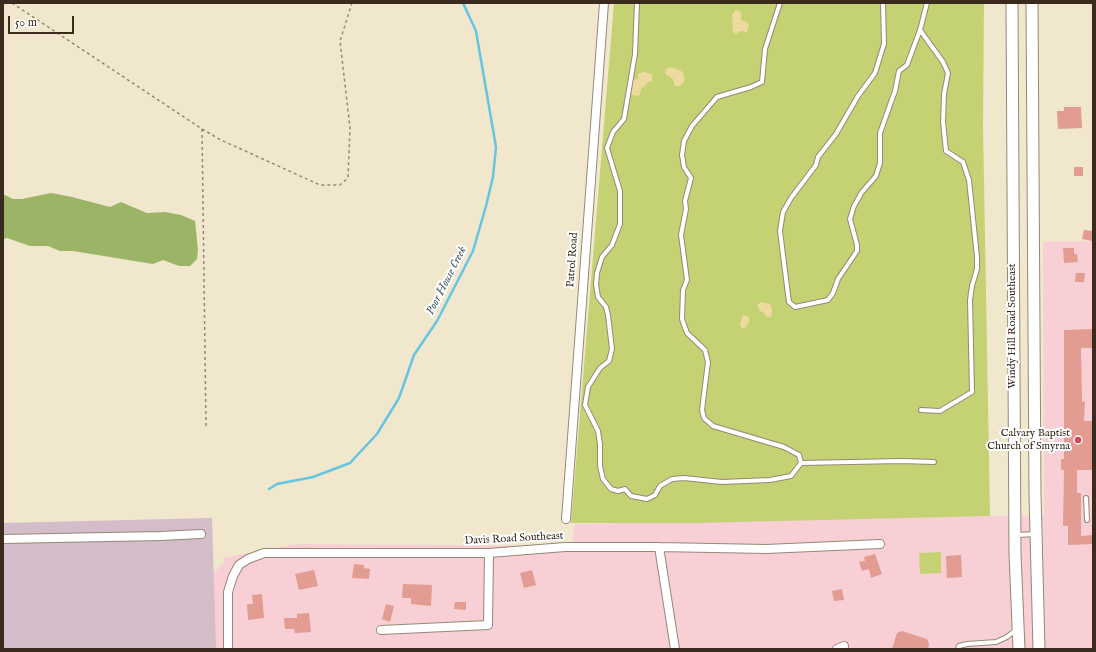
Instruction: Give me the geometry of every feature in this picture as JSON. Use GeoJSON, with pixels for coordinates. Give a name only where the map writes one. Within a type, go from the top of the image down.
{"type":"FeatureCollection","features":[{"type":"Feature","properties":{"kind":"main road","name":"Windy Hill Road Southeast"},"geometry":{"type":"LineString","coordinates":[[1012,3],[1014,535],[1019,649]]}},
{"type":"Feature","properties":{"kind":"main road","name":"Windy Hill Road Southeast"},"geometry":{"type":"LineString","coordinates":[[1032,3],[1036,534],[1039,649]]}},
{"type":"Feature","properties":{"kind":"street","name":"Patrol Road"},"geometry":{"type":"LineString","coordinates":[[566,518],[604,3]]}},
{"type":"Feature","properties":{"kind":"street"},"geometry":{"type":"LineString","coordinates":[[3,540],[201,534]]}},
{"type":"Feature","properties":{"kind":"street","name":"Davis Road Southeast"},"geometry":{"type":"LineString","coordinates":[[228,649],[228,592],[233,576],[239,565],[248,559],[264,553],[489,553],[565,547],[766,549],[880,544]]}},
{"type":"Feature","properties":{"kind":"street"},"geometry":{"type":"LineString","coordinates":[[659,547],[675,649]]}},
{"type":"Feature","properties":{"kind":"street"},"geometry":{"type":"LineString","coordinates":[[381,630],[488,624],[489,553]]}},
{"type":"Feature","properties":{"kind":"lane"},"geometry":{"type":"LineString","coordinates":[[637,3],[635,54],[624,119],[613,132],[607,148],[620,191],[620,224],[612,245],[602,257],[597,273],[596,284],[598,297],[606,307],[608,315],[612,349],[609,361],[596,373],[585,394],[586,410],[598,431],[600,444],[600,466],[603,479],[611,489],[618,491],[625,489],[631,496],[646,499],[654,495],[660,486],[672,479],[684,478],[722,482],[770,480],[791,476],[801,463]]}},
{"type":"Feature","properties":{"kind":"lane"},"geometry":{"type":"LineString","coordinates":[[780,3],[765,49],[762,82],[752,87],[717,96],[692,126],[684,141],[682,154],[684,167],[691,178],[685,201],[686,208],[681,235],[687,280],[683,290],[682,319],[687,333],[705,350],[708,362],[702,410],[704,418],[713,426],[784,446],[799,455],[801,463]]}},
{"type":"Feature","properties":{"kind":"lane"},"geometry":{"type":"LineString","coordinates":[[883,3],[884,44],[876,73],[858,96],[836,134],[818,157],[816,165],[782,212],[780,231],[789,302],[795,307],[828,300],[833,293],[838,279],[856,251],[857,244],[850,219],[854,206],[862,192],[876,176],[880,163],[880,133],[895,91],[899,72],[907,65],[920,30],[927,3]]}},
{"type":"Feature","properties":{"kind":"lane"},"geometry":{"type":"LineString","coordinates":[[920,30],[943,62],[948,73],[944,94],[943,122],[946,151],[962,162],[969,180],[977,257],[977,269],[970,300],[972,392],[940,411],[921,410]]}},
{"type":"Feature","properties":{"kind":"lane"},"geometry":{"type":"LineString","coordinates":[[801,463],[901,461],[934,462]]}},
{"type":"Feature","properties":{"kind":"lane"},"geometry":{"type":"LineString","coordinates":[[1086,498],[1087,520]]}},
{"type":"Feature","properties":{"kind":"lane"},"geometry":{"type":"LineString","coordinates":[[1014,535],[1036,534]]}},
{"type":"Feature","properties":{"kind":"lane"},"geometry":{"type":"LineString","coordinates":[[958,649],[960,646],[967,644],[996,642],[1007,637],[1017,629]]}},
{"type":"Feature","properties":{"kind":"lane"},"geometry":{"type":"LineString","coordinates":[[977,643],[977,649]]}},
{"type":"Feature","properties":{"kind":"path"},"geometry":{"type":"LineString","coordinates":[[12,3],[202,129],[257,158],[320,185],[340,185],[348,178],[350,128],[340,41],[352,3]]}},
{"type":"Feature","properties":{"kind":"path"},"geometry":{"type":"LineString","coordinates":[[202,129],[206,426]]}},
{"type":"Feature","properties":{"kind":"shaded area"},"geometry":{"type":"Polygon","coordinates":[[[1093,241],[1093,649],[133,649],[225,562],[223,558],[298,544],[572,546],[575,524],[1044,515],[1043,242],[1093,241]]]}},
{"type":"Feature","properties":{"kind":"shaded area"},"geometry":{"type":"Polygon","coordinates":[[[212,518],[216,649],[3,649],[3,523],[212,518]]]}},
{"type":"Feature","properties":{"kind":"green space"},"geometry":{"type":"Polygon","coordinates":[[[614,3],[984,3],[983,126],[990,516],[696,523],[571,523],[614,3]]]}},
{"type":"Feature","properties":{"kind":"green space"},"geometry":{"type":"Polygon","coordinates":[[[51,193],[110,207],[121,202],[147,213],[165,212],[181,215],[195,221],[198,250],[197,259],[190,266],[179,266],[163,260],[153,264],[73,251],[60,251],[48,246],[30,246],[7,238],[3,239],[3,194],[13,199],[22,199],[51,193]]]}},
{"type":"Feature","properties":{"kind":"green space"},"geometry":{"type":"Polygon","coordinates":[[[941,552],[941,573],[920,574],[919,553],[941,552]]]}},
{"type":"Feature","properties":{"kind":"sand"},"geometry":{"type":"Polygon","coordinates":[[[736,10],[741,12],[741,20],[747,22],[749,25],[747,32],[740,31],[736,34],[733,32],[732,15],[736,10]]]}},
{"type":"Feature","properties":{"kind":"sand"},"geometry":{"type":"Polygon","coordinates":[[[671,67],[681,71],[684,74],[684,82],[680,86],[675,86],[673,79],[665,74],[666,69],[671,67]]]}},
{"type":"Feature","properties":{"kind":"sand"},"geometry":{"type":"Polygon","coordinates":[[[644,72],[652,74],[652,81],[648,82],[644,87],[642,87],[639,96],[632,95],[630,90],[632,80],[638,79],[638,74],[644,72]]]}},
{"type":"Feature","properties":{"kind":"sand"},"geometry":{"type":"Polygon","coordinates":[[[761,302],[770,304],[772,311],[771,317],[767,317],[760,311],[757,305],[761,302]]]}},
{"type":"Feature","properties":{"kind":"sand"},"geometry":{"type":"Polygon","coordinates":[[[743,315],[749,317],[749,322],[746,327],[742,329],[740,324],[743,315]]]}},
{"type":"Feature","properties":{"kind":"building"},"geometry":{"type":"Polygon","coordinates":[[[1064,107],[1081,107],[1082,128],[1058,129],[1057,111],[1064,111],[1064,107]]]}},
{"type":"Feature","properties":{"kind":"building"},"geometry":{"type":"Polygon","coordinates":[[[1074,167],[1083,167],[1083,176],[1074,176],[1074,167]]]}},
{"type":"Feature","properties":{"kind":"building"},"geometry":{"type":"Polygon","coordinates":[[[1084,230],[1093,231],[1092,241],[1082,239],[1084,230]]]}},
{"type":"Feature","properties":{"kind":"building"},"geometry":{"type":"Polygon","coordinates":[[[1063,248],[1074,248],[1074,254],[1077,254],[1078,262],[1064,263],[1063,248]]]}},
{"type":"Feature","properties":{"kind":"building"},"geometry":{"type":"Polygon","coordinates":[[[1076,273],[1085,273],[1084,282],[1075,282],[1076,273]]]}},
{"type":"Feature","properties":{"kind":"building","name":"Calvary Baptist Church of Smyrna"},"geometry":{"type":"Polygon","coordinates":[[[1093,329],[1093,348],[1081,348],[1082,402],[1085,401],[1084,421],[1093,421],[1093,470],[1077,470],[1077,493],[1081,493],[1081,536],[1093,535],[1093,544],[1068,545],[1068,526],[1063,526],[1064,470],[1061,470],[1061,459],[1064,459],[1064,330],[1093,329]]]}},
{"type":"Feature","properties":{"kind":"building"},"geometry":{"type":"Polygon","coordinates":[[[875,554],[882,574],[871,578],[869,569],[862,571],[859,562],[865,561],[864,557],[875,554]]]}},
{"type":"Feature","properties":{"kind":"building"},"geometry":{"type":"Polygon","coordinates":[[[961,555],[962,577],[947,578],[946,556],[961,555]]]}},
{"type":"Feature","properties":{"kind":"building"},"geometry":{"type":"Polygon","coordinates":[[[354,564],[364,565],[364,568],[370,569],[369,579],[352,578],[354,564]]]}},
{"type":"Feature","properties":{"kind":"building"},"geometry":{"type":"Polygon","coordinates":[[[314,570],[318,586],[299,590],[295,574],[314,570]]]}},
{"type":"Feature","properties":{"kind":"building"},"geometry":{"type":"Polygon","coordinates":[[[532,570],[536,585],[524,588],[520,573],[532,570]]]}},
{"type":"Feature","properties":{"kind":"building"},"geometry":{"type":"Polygon","coordinates":[[[403,584],[432,585],[431,606],[411,604],[411,598],[402,598],[403,584]]]}},
{"type":"Feature","properties":{"kind":"building"},"geometry":{"type":"Polygon","coordinates":[[[842,589],[844,600],[834,601],[832,591],[842,589]]]}},
{"type":"Feature","properties":{"kind":"building"},"geometry":{"type":"Polygon","coordinates":[[[262,594],[264,618],[248,620],[247,604],[253,604],[252,595],[262,594]]]}},
{"type":"Feature","properties":{"kind":"building"},"geometry":{"type":"Polygon","coordinates":[[[455,602],[466,602],[466,610],[454,609],[455,602]]]}},
{"type":"Feature","properties":{"kind":"building"},"geometry":{"type":"Polygon","coordinates":[[[386,604],[394,606],[390,622],[382,619],[386,604]]]}},
{"type":"Feature","properties":{"kind":"building"},"geometry":{"type":"Polygon","coordinates":[[[309,613],[311,632],[295,633],[294,629],[285,629],[284,618],[297,618],[297,614],[309,613]]]}},
{"type":"Feature","properties":{"kind":"building"},"geometry":{"type":"Polygon","coordinates":[[[902,631],[927,639],[929,644],[928,649],[892,649],[897,633],[902,631]]]}},
{"type":"Feature","properties":{"kind":"waterway","name":"Poor House Creek"},"geometry":{"type":"LineString","coordinates":[[269,489],[277,484],[313,477],[350,463],[377,434],[399,398],[414,355],[437,321],[473,251],[493,177],[496,147],[476,31],[463,3]]}},
{"type":"Feature","properties":{"kind":"place","name":"Calvary Baptist Church of Smyrna"},"geometry":{"type":"Point","coordinates":[1078,440]}}]}
